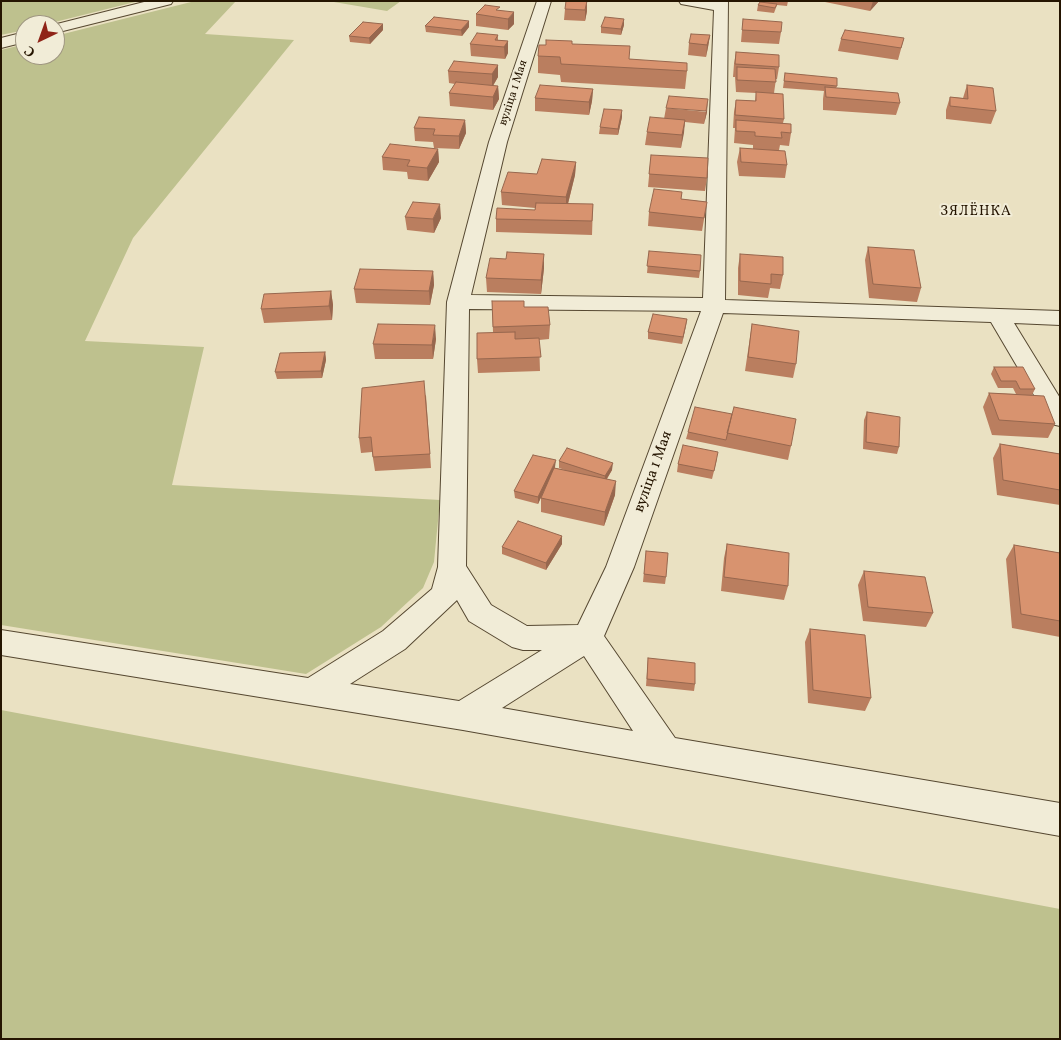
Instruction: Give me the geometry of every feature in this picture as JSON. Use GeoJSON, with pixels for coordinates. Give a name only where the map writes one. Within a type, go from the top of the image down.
{"type":"FeatureCollection","features":[{"type":"Feature","properties":{"kind":"street"},"geometry":{"type":"LineString","coordinates":[[65,26],[166,1]]}},
{"type":"Feature","properties":{"kind":"street","name":"вуліца 1 Мая"},"geometry":{"type":"LineString","coordinates":[[312,692],[394,640],[445,594],[452,567],[458,302],[498,142],[544,1]]}},
{"type":"Feature","properties":{"kind":"street"},"geometry":{"type":"LineString","coordinates":[[686,1],[721,4]]}},
{"type":"Feature","properties":{"kind":"street","name":"вуліца 1 Мая"},"geometry":{"type":"LineString","coordinates":[[588,637],[620,566],[714,306],[721,4]]}},
{"type":"Feature","properties":{"kind":"street"},"geometry":{"type":"LineString","coordinates":[[1,43],[15,40]]}},
{"type":"Feature","properties":{"kind":"street"},"geometry":{"type":"LineString","coordinates":[[458,302],[694,303],[714,306],[1060,318]]}},
{"type":"Feature","properties":{"kind":"street"},"geometry":{"type":"LineString","coordinates":[[998,316],[1060,418]]}},
{"type":"Feature","properties":{"kind":"street"},"geometry":{"type":"LineString","coordinates":[[452,567],[480,613],[523,638],[588,637]]}},
{"type":"Feature","properties":{"kind":"street"},"geometry":{"type":"LineString","coordinates":[[463,716],[588,637]]}},
{"type":"Feature","properties":{"kind":"street"},"geometry":{"type":"LineString","coordinates":[[588,637],[665,751]]}},
{"type":"Feature","properties":{"kind":"street"},"geometry":{"type":"LineString","coordinates":[[1,642],[463,716],[1060,820]]}},
{"type":"Feature","properties":{"kind":"green space"},"geometry":{"type":"Polygon","coordinates":[[[1,1],[139,1],[65,20],[65,15],[15,15],[15,32],[1,35],[1,1]]]}},
{"type":"Feature","properties":{"kind":"green space"},"geometry":{"type":"Polygon","coordinates":[[[195,1],[236,1],[205,34],[294,40],[133,238],[85,341],[204,347],[172,485],[440,500],[434,562],[423,588],[381,627],[306,674],[1,625],[1,50],[15,46],[15,65],[65,65],[65,34],[195,1]]]}},
{"type":"Feature","properties":{"kind":"green space"},"geometry":{"type":"Polygon","coordinates":[[[328,1],[401,1],[387,11],[328,1]]]}},
{"type":"Feature","properties":{"kind":"green space"},"geometry":{"type":"Polygon","coordinates":[[[1,710],[1060,909],[1060,1039],[1,1039],[1,710]]]}},
{"type":"Feature","properties":{"kind":"building"},"geometry":{"type":"Polygon","coordinates":[[[566,1],[587,1],[585,10],[565,9],[566,1]]]}},
{"type":"Feature","properties":{"kind":"building"},"geometry":{"type":"Polygon","coordinates":[[[760,2],[777,4],[775,8],[758,5],[760,2]]]}},
{"type":"Feature","properties":{"kind":"building"},"geometry":{"type":"Polygon","coordinates":[[[485,5],[500,7],[496,10],[514,12],[508,19],[476,14],[485,5]]]}},
{"type":"Feature","properties":{"kind":"building"},"geometry":{"type":"Polygon","coordinates":[[[434,17],[469,21],[461,30],[425,26],[434,17]]]}},
{"type":"Feature","properties":{"kind":"building"},"geometry":{"type":"Polygon","coordinates":[[[605,17],[624,19],[621,29],[601,27],[605,17]]]}},
{"type":"Feature","properties":{"kind":"building"},"geometry":{"type":"Polygon","coordinates":[[[743,19],[782,22],[781,32],[742,30],[743,19]]]}},
{"type":"Feature","properties":{"kind":"building"},"geometry":{"type":"Polygon","coordinates":[[[363,22],[383,24],[369,38],[349,36],[363,22]]]}},
{"type":"Feature","properties":{"kind":"building"},"geometry":{"type":"Polygon","coordinates":[[[845,30],[904,38],[901,48],[841,39],[845,30]]]}},
{"type":"Feature","properties":{"kind":"building"},"geometry":{"type":"Polygon","coordinates":[[[477,33],[498,35],[495,40],[508,41],[504,47],[470,44],[477,33]]]}},
{"type":"Feature","properties":{"kind":"building"},"geometry":{"type":"Polygon","coordinates":[[[691,34],[710,35],[707,45],[689,43],[691,34]]]}},
{"type":"Feature","properties":{"kind":"building"},"geometry":{"type":"Polygon","coordinates":[[[546,40],[572,41],[572,44],[630,46],[629,59],[687,63],[687,71],[561,64],[560,57],[538,56],[539,45],[546,45],[546,40]]]}},
{"type":"Feature","properties":{"kind":"building"},"geometry":{"type":"Polygon","coordinates":[[[736,52],[779,55],[779,67],[735,64],[736,52]]]}},
{"type":"Feature","properties":{"kind":"building"},"geometry":{"type":"Polygon","coordinates":[[[454,61],[498,65],[492,74],[448,71],[454,61]]]}},
{"type":"Feature","properties":{"kind":"building"},"geometry":{"type":"Polygon","coordinates":[[[737,67],[775,69],[776,82],[737,80],[737,67]]]}},
{"type":"Feature","properties":{"kind":"building"},"geometry":{"type":"Polygon","coordinates":[[[785,73],[837,78],[837,86],[784,81],[785,73]]]}},
{"type":"Feature","properties":{"kind":"building"},"geometry":{"type":"Polygon","coordinates":[[[456,82],[498,86],[493,97],[449,93],[456,82]]]}},
{"type":"Feature","properties":{"kind":"building"},"geometry":{"type":"Polygon","coordinates":[[[540,85],[593,89],[589,102],[535,98],[540,85]]]}},
{"type":"Feature","properties":{"kind":"building"},"geometry":{"type":"Polygon","coordinates":[[[967,85],[993,88],[996,111],[950,106],[950,97],[968,99],[967,85]]]}},
{"type":"Feature","properties":{"kind":"building"},"geometry":{"type":"Polygon","coordinates":[[[825,87],[898,93],[900,103],[826,97],[825,87]]]}},
{"type":"Feature","properties":{"kind":"building"},"geometry":{"type":"Polygon","coordinates":[[[756,92],[783,94],[784,119],[735,115],[736,100],[756,101],[756,92]]]}},
{"type":"Feature","properties":{"kind":"building"},"geometry":{"type":"Polygon","coordinates":[[[669,96],[708,99],[706,111],[666,108],[669,96]]]}},
{"type":"Feature","properties":{"kind":"building"},"geometry":{"type":"Polygon","coordinates":[[[604,109],[622,110],[618,129],[600,127],[604,109]]]}},
{"type":"Feature","properties":{"kind":"building"},"geometry":{"type":"Polygon","coordinates":[[[419,117],[465,120],[459,136],[433,135],[435,129],[414,128],[419,117]]]}},
{"type":"Feature","properties":{"kind":"building"},"geometry":{"type":"Polygon","coordinates":[[[650,117],[685,120],[682,135],[647,132],[650,117]]]}},
{"type":"Feature","properties":{"kind":"building"},"geometry":{"type":"Polygon","coordinates":[[[736,120],[791,124],[791,133],[781,132],[782,138],[755,136],[755,132],[736,131],[736,120]]]}},
{"type":"Feature","properties":{"kind":"building"},"geometry":{"type":"Polygon","coordinates":[[[390,144],[438,149],[427,168],[407,166],[410,160],[382,157],[390,144]]]}},
{"type":"Feature","properties":{"kind":"building"},"geometry":{"type":"Polygon","coordinates":[[[740,148],[785,151],[787,165],[741,162],[740,148]]]}},
{"type":"Feature","properties":{"kind":"building"},"geometry":{"type":"Polygon","coordinates":[[[651,155],[708,158],[707,178],[649,174],[651,155]]]}},
{"type":"Feature","properties":{"kind":"building"},"geometry":{"type":"Polygon","coordinates":[[[542,159],[576,162],[566,197],[501,192],[508,172],[537,174],[542,159]]]}},
{"type":"Feature","properties":{"kind":"building"},"geometry":{"type":"Polygon","coordinates":[[[654,189],[682,192],[681,199],[707,202],[704,218],[649,212],[654,189]]]}},
{"type":"Feature","properties":{"kind":"building"},"geometry":{"type":"Polygon","coordinates":[[[413,202],[440,204],[433,219],[405,217],[413,202]]]}},
{"type":"Feature","properties":{"kind":"building"},"geometry":{"type":"Polygon","coordinates":[[[536,203],[593,204],[592,221],[496,219],[497,208],[535,210],[536,203]]]}},
{"type":"Feature","properties":{"kind":"building"},"geometry":{"type":"Polygon","coordinates":[[[868,247],[914,250],[921,288],[873,284],[868,247]]]}},
{"type":"Feature","properties":{"kind":"building"},"geometry":{"type":"Polygon","coordinates":[[[649,251],[701,255],[700,271],[647,266],[649,251]]]}},
{"type":"Feature","properties":{"kind":"building"},"geometry":{"type":"Polygon","coordinates":[[[507,252],[544,254],[541,280],[486,278],[490,258],[506,259],[507,252]]]}},
{"type":"Feature","properties":{"kind":"building"},"geometry":{"type":"Polygon","coordinates":[[[740,254],[783,257],[783,275],[771,274],[771,284],[740,281],[740,254]]]}},
{"type":"Feature","properties":{"kind":"building"},"geometry":{"type":"Polygon","coordinates":[[[360,269],[433,271],[429,291],[354,289],[360,269]]]}},
{"type":"Feature","properties":{"kind":"building"},"geometry":{"type":"Polygon","coordinates":[[[331,291],[329,306],[261,309],[264,294],[331,291]]]}},
{"type":"Feature","properties":{"kind":"building"},"geometry":{"type":"Polygon","coordinates":[[[492,301],[524,301],[524,307],[548,307],[550,325],[493,327],[492,301]]]}},
{"type":"Feature","properties":{"kind":"building"},"geometry":{"type":"Polygon","coordinates":[[[653,314],[687,319],[683,337],[648,332],[653,314]]]}},
{"type":"Feature","properties":{"kind":"building"},"geometry":{"type":"Polygon","coordinates":[[[378,324],[435,325],[432,345],[373,344],[378,324]]]}},
{"type":"Feature","properties":{"kind":"building"},"geometry":{"type":"Polygon","coordinates":[[[752,324],[799,331],[796,364],[748,357],[752,324]]]}},
{"type":"Feature","properties":{"kind":"building"},"geometry":{"type":"Polygon","coordinates":[[[515,332],[515,339],[539,338],[541,357],[477,359],[477,333],[515,332]]]}},
{"type":"Feature","properties":{"kind":"building"},"geometry":{"type":"Polygon","coordinates":[[[325,352],[321,371],[275,372],[280,353],[325,352]]]}},
{"type":"Feature","properties":{"kind":"building"},"geometry":{"type":"Polygon","coordinates":[[[994,367],[1023,367],[1035,389],[1020,389],[1016,381],[1001,381],[994,367]]]}},
{"type":"Feature","properties":{"kind":"building"},"geometry":{"type":"Polygon","coordinates":[[[424,381],[430,454],[373,457],[371,437],[359,438],[362,388],[424,381]]]}},
{"type":"Feature","properties":{"kind":"building"},"geometry":{"type":"Polygon","coordinates":[[[989,393],[1044,396],[1055,424],[999,420],[989,393]]]}},
{"type":"Feature","properties":{"kind":"building"},"geometry":{"type":"Polygon","coordinates":[[[695,407],[732,414],[726,440],[688,432],[695,407]]]}},
{"type":"Feature","properties":{"kind":"building"},"geometry":{"type":"Polygon","coordinates":[[[734,407],[796,419],[791,446],[727,433],[734,407]]]}},
{"type":"Feature","properties":{"kind":"building"},"geometry":{"type":"Polygon","coordinates":[[[867,412],[900,417],[899,447],[866,442],[867,412]]]}},
{"type":"Feature","properties":{"kind":"building"},"geometry":{"type":"Polygon","coordinates":[[[1000,444],[1060,454],[1060,490],[1003,480],[1000,444]]]}},
{"type":"Feature","properties":{"kind":"building"},"geometry":{"type":"Polygon","coordinates":[[[683,445],[718,452],[714,471],[678,464],[683,445]]]}},
{"type":"Feature","properties":{"kind":"building"},"geometry":{"type":"Polygon","coordinates":[[[567,448],[613,463],[605,476],[559,461],[567,448]]]}},
{"type":"Feature","properties":{"kind":"building"},"geometry":{"type":"Polygon","coordinates":[[[533,455],[556,460],[538,497],[514,491],[533,455]]]}},
{"type":"Feature","properties":{"kind":"building"},"geometry":{"type":"Polygon","coordinates":[[[554,468],[616,481],[605,512],[541,498],[554,468]]]}},
{"type":"Feature","properties":{"kind":"building"},"geometry":{"type":"Polygon","coordinates":[[[518,521],[562,536],[546,563],[502,547],[518,521]]]}},
{"type":"Feature","properties":{"kind":"building"},"geometry":{"type":"Polygon","coordinates":[[[727,544],[789,553],[788,586],[724,577],[727,544]]]}},
{"type":"Feature","properties":{"kind":"building"},"geometry":{"type":"Polygon","coordinates":[[[1014,545],[1060,553],[1060,621],[1021,614],[1014,545]]]}},
{"type":"Feature","properties":{"kind":"building"},"geometry":{"type":"Polygon","coordinates":[[[646,551],[668,553],[666,577],[644,574],[646,551]]]}},
{"type":"Feature","properties":{"kind":"building"},"geometry":{"type":"Polygon","coordinates":[[[864,571],[925,577],[933,613],[868,607],[864,571]]]}},
{"type":"Feature","properties":{"kind":"building"},"geometry":{"type":"Polygon","coordinates":[[[810,629],[865,635],[871,698],[813,690],[810,629]]]}},
{"type":"Feature","properties":{"kind":"building"},"geometry":{"type":"Polygon","coordinates":[[[648,658],[695,663],[695,684],[647,679],[648,658]]]}},
{"type":"Feature","properties":{"kind":"district","name":"ЗЯЛЁНКА"},"geometry":{"type":"Point","coordinates":[976,212]}}]}
